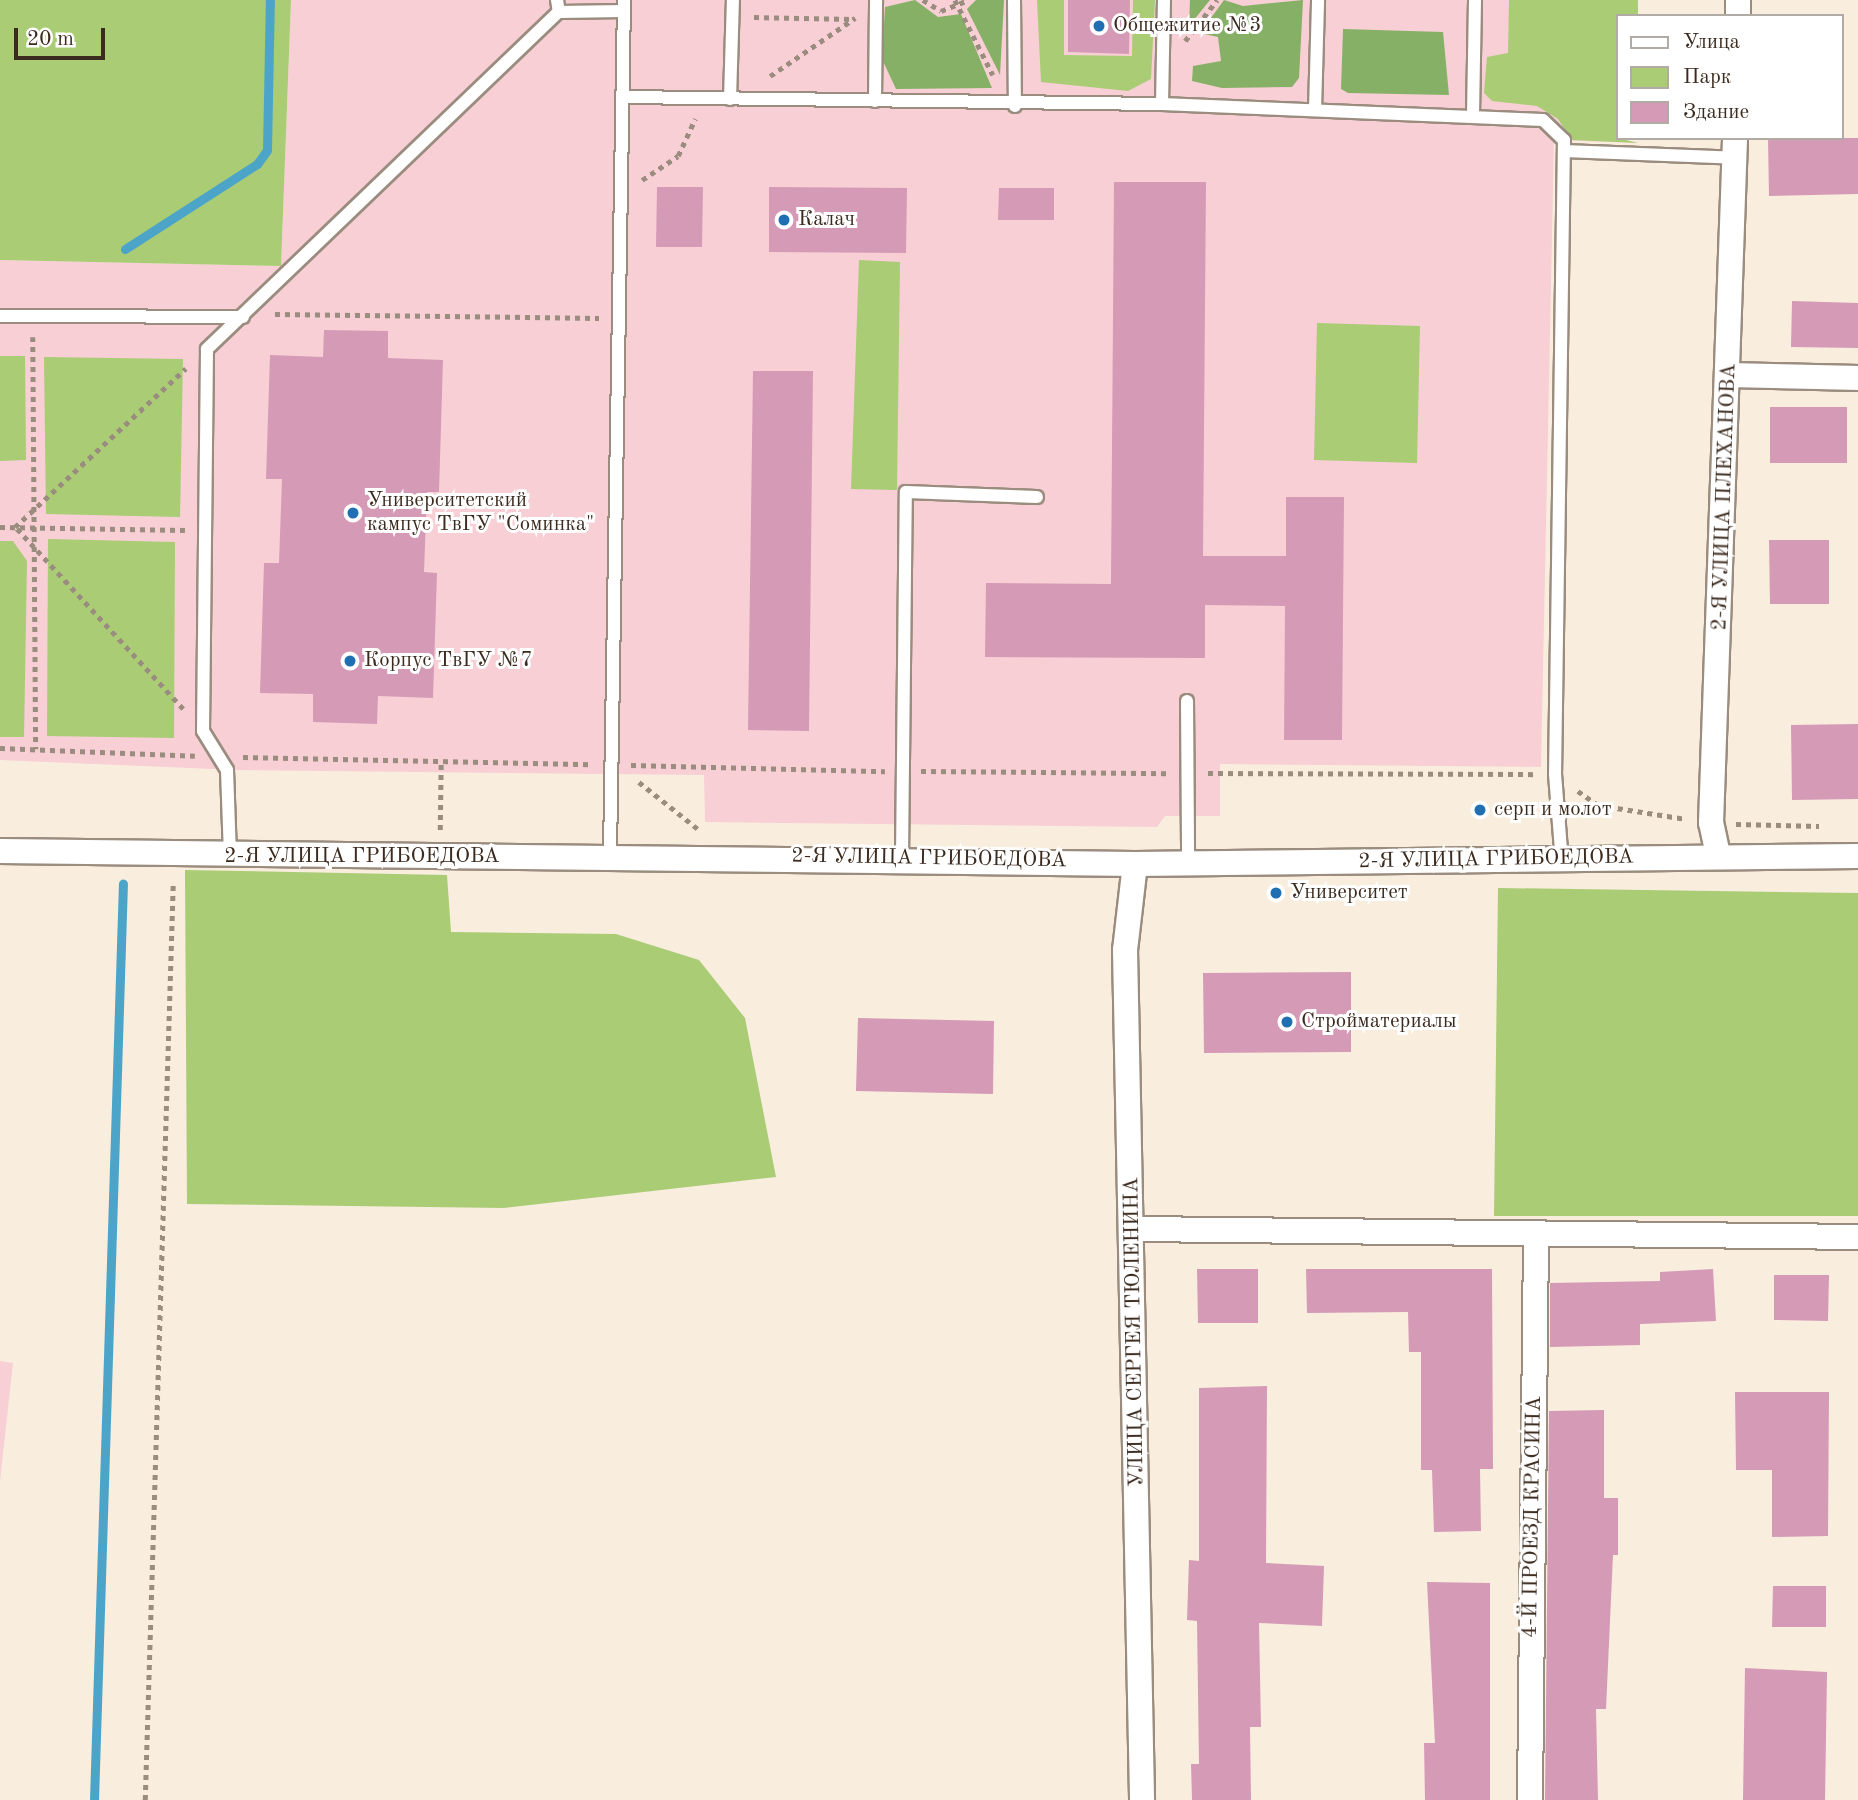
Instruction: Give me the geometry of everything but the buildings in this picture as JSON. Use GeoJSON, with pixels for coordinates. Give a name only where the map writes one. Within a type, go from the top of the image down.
{"type":"FeatureCollection","features":[{"type":"Feature","properties":{"kind":"street","name":"2-Я УЛИЦА ПЛЕХАНОВА"},"geometry":{"type":"LineString","coordinates":[[1718,855],[1711,823],[1730,375],[1735,148]]}},
{"type":"Feature","properties":{"kind":"street"},"geometry":{"type":"LineString","coordinates":[[1730,375],[1858,377]]}},
{"type":"Feature","properties":{"kind":"street","name":"2-Я УЛИЦА ГРИБОЕДОВА"},"geometry":{"type":"LineString","coordinates":[[0,851],[439,861],[610,854],[902,857],[1135,864],[1562,862],[1718,855],[1858,856]]}},
{"type":"Feature","properties":{"kind":"street","name":"УЛИЦА СЕРГЕЯ ТЮЛЕНИНА"},"geometry":{"type":"LineString","coordinates":[[1135,864],[1125,950],[1135,1229],[1142,1800]]}},
{"type":"Feature","properties":{"kind":"street"},"geometry":{"type":"LineString","coordinates":[[1135,1229],[1858,1237]]}},
{"type":"Feature","properties":{"kind":"street","name":"4-Й ПРОЕЗД КРАСИНА"},"geometry":{"type":"LineString","coordinates":[[1530,1800],[1536,1235]]}},
{"type":"Feature","properties":{"kind":"lane"},"geometry":{"type":"LineString","coordinates":[[730,99],[733,0]]}},
{"type":"Feature","properties":{"kind":"lane"},"geometry":{"type":"LineString","coordinates":[[875,101],[876,0]]}},
{"type":"Feature","properties":{"kind":"lane"},"geometry":{"type":"LineString","coordinates":[[1014,0],[1016,106]]}},
{"type":"Feature","properties":{"kind":"lane"},"geometry":{"type":"LineString","coordinates":[[1162,104],[1164,0]]}},
{"type":"Feature","properties":{"kind":"lane"},"geometry":{"type":"LineString","coordinates":[[1315,110],[1318,0]]}},
{"type":"Feature","properties":{"kind":"lane"},"geometry":{"type":"LineString","coordinates":[[1473,115],[1475,0]]}},
{"type":"Feature","properties":{"kind":"lane"},"geometry":{"type":"LineString","coordinates":[[230,856],[224,757],[202,731],[207,349],[243,317],[558,6],[624,6],[622,318],[610,854]]}},
{"type":"Feature","properties":{"kind":"lane"},"geometry":{"type":"LineString","coordinates":[[624,97],[1016,106],[1162,104],[1544,120],[1564,140],[1555,774],[1562,862]]}},
{"type":"Feature","properties":{"kind":"lane"},"geometry":{"type":"LineString","coordinates":[[1564,151],[1735,148]]}},
{"type":"Feature","properties":{"kind":"lane"},"geometry":{"type":"LineString","coordinates":[[0,316],[243,317]]}},
{"type":"Feature","properties":{"kind":"lane"},"geometry":{"type":"LineString","coordinates":[[902,857],[899,771],[906,492],[1037,497]]}},
{"type":"Feature","properties":{"kind":"lane"},"geometry":{"type":"LineString","coordinates":[[1186,701],[1188,863]]}},
{"type":"Feature","properties":{"kind":"path"},"geometry":{"type":"LineString","coordinates":[[923,0],[941,11],[959,9],[968,0]]}},
{"type":"Feature","properties":{"kind":"path"},"geometry":{"type":"LineString","coordinates":[[955,0],[996,82],[1014,85]]}},
{"type":"Feature","properties":{"kind":"path"},"geometry":{"type":"LineString","coordinates":[[1162,69],[1217,0]]}},
{"type":"Feature","properties":{"kind":"path"},"geometry":{"type":"LineString","coordinates":[[777,81],[765,79],[862,14],[862,25]]}},
{"type":"Feature","properties":{"kind":"path"},"geometry":{"type":"LineString","coordinates":[[732,16],[854,19]]}},
{"type":"Feature","properties":{"kind":"path"},"geometry":{"type":"LineString","coordinates":[[642,180],[678,156],[703,98]]}},
{"type":"Feature","properties":{"kind":"path"},"geometry":{"type":"LineString","coordinates":[[243,317],[310,311],[622,318]]}},
{"type":"Feature","properties":{"kind":"path"},"geometry":{"type":"LineString","coordinates":[[33,316],[36,749]]}},
{"type":"Feature","properties":{"kind":"path"},"geometry":{"type":"LineString","coordinates":[[15,527],[207,349]]}},
{"type":"Feature","properties":{"kind":"path"},"geometry":{"type":"LineString","coordinates":[[0,527],[204,531]]}},
{"type":"Feature","properties":{"kind":"path"},"geometry":{"type":"LineString","coordinates":[[15,527],[202,731]]}},
{"type":"Feature","properties":{"kind":"path"},"geometry":{"type":"LineString","coordinates":[[0,748],[224,757],[899,771],[1555,774],[1598,805],[1711,823],[1831,827]]}},
{"type":"Feature","properties":{"kind":"path"},"geometry":{"type":"LineString","coordinates":[[439,861],[441,761]]}},
{"type":"Feature","properties":{"kind":"path"},"geometry":{"type":"LineString","coordinates":[[639,782],[698,829]]}},
{"type":"Feature","properties":{"kind":"path"},"geometry":{"type":"LineString","coordinates":[[145,1800],[174,855]]}},
{"type":"Feature","properties":{"kind":"shaded area"},"geometry":{"type":"Polygon","coordinates":[[[291,0],[1638,0],[1638,14],[1616,14],[1616,140],[1638,143],[1554,140],[1541,767],[1220,764],[1220,816],[1165,816],[1157,827],[705,822],[704,775],[237,770],[0,760],[0,260],[281,266],[291,0]]]}},
{"type":"Feature","properties":{"kind":"shaded area"},"geometry":{"type":"Polygon","coordinates":[[[0,1361],[13,1363],[0,1481],[0,1361]]]}},
{"type":"Feature","properties":{"kind":"green space"},"geometry":{"type":"Polygon","coordinates":[[[0,0],[291,0],[281,266],[0,260],[0,0]]]}},
{"type":"Feature","properties":{"kind":"green space"},"geometry":{"type":"Polygon","coordinates":[[[915,0],[938,17],[961,14],[992,88],[896,89],[882,59],[885,7],[915,0]]]}},
{"type":"Feature","properties":{"kind":"green space"},"geometry":{"type":"Polygon","coordinates":[[[976,0],[1004,0],[1000,75],[967,9],[976,0]]]}},
{"type":"Feature","properties":{"kind":"green space"},"geometry":{"type":"Polygon","coordinates":[[[1037,0],[1064,0],[1064,55],[1132,56],[1133,0],[1155,0],[1151,79],[1128,91],[1041,82],[1037,0]]]}},
{"type":"Feature","properties":{"kind":"green space"},"geometry":{"type":"Polygon","coordinates":[[[1190,0],[1210,0],[1189,26],[1190,0]]]}},
{"type":"Feature","properties":{"kind":"green space"},"geometry":{"type":"Polygon","coordinates":[[[1224,0],[1243,6],[1303,0],[1299,78],[1292,87],[1222,88],[1192,81],[1193,66],[1221,61],[1218,37],[1200,33],[1224,0]]]}},
{"type":"Feature","properties":{"kind":"green space"},"geometry":{"type":"Polygon","coordinates":[[[1509,0],[1638,0],[1638,14],[1616,14],[1616,140],[1638,143],[1572,140],[1558,119],[1537,106],[1492,101],[1484,93],[1487,57],[1508,53],[1509,0]]]}},
{"type":"Feature","properties":{"kind":"green space"},"geometry":{"type":"Polygon","coordinates":[[[1343,29],[1443,32],[1449,95],[1348,93],[1341,89],[1343,29]]]}},
{"type":"Feature","properties":{"kind":"green space"},"geometry":{"type":"Polygon","coordinates":[[[859,260],[900,262],[897,490],[851,489],[859,260]]]}},
{"type":"Feature","properties":{"kind":"green space"},"geometry":{"type":"Polygon","coordinates":[[[1317,323],[1420,326],[1417,463],[1314,460],[1317,323]]]}},
{"type":"Feature","properties":{"kind":"green space"},"geometry":{"type":"Polygon","coordinates":[[[0,356],[25,356],[26,460],[0,461],[0,356]]]}},
{"type":"Feature","properties":{"kind":"green space"},"geometry":{"type":"Polygon","coordinates":[[[44,357],[183,359],[180,517],[46,514],[44,357]]]}},
{"type":"Feature","properties":{"kind":"green space"},"geometry":{"type":"Polygon","coordinates":[[[48,539],[175,542],[174,738],[47,736],[48,539]]]}},
{"type":"Feature","properties":{"kind":"green space"},"geometry":{"type":"Polygon","coordinates":[[[0,541],[13,541],[27,561],[24,737],[0,737],[0,541]]]}},
{"type":"Feature","properties":{"kind":"green space"},"geometry":{"type":"Polygon","coordinates":[[[185,870],[447,875],[451,932],[616,934],[699,960],[745,1018],[776,1177],[504,1208],[187,1204],[185,870]]]}},
{"type":"Feature","properties":{"kind":"green space"},"geometry":{"type":"Polygon","coordinates":[[[1498,888],[1858,893],[1858,1216],[1494,1216],[1498,888]]]}},
{"type":"Feature","properties":{"kind":"waterway"},"geometry":{"type":"LineString","coordinates":[[125,249],[257,164],[267,150],[270,0]]}},
{"type":"Feature","properties":{"kind":"waterway"},"geometry":{"type":"LineString","coordinates":[[94,1800],[123,883]]}},
{"type":"Feature","properties":{"kind":"place","name":"Общежитие №3"},"geometry":{"type":"Point","coordinates":[1099,26]}},
{"type":"Feature","properties":{"kind":"place","name":"Калач"},"geometry":{"type":"Point","coordinates":[784,220]}},
{"type":"Feature","properties":{"kind":"place","name":"Университетский кампус ТвГУ \"Соминка\""},"geometry":{"type":"Point","coordinates":[353,513]}},
{"type":"Feature","properties":{"kind":"place","name":"Корпус ТвГУ №7"},"geometry":{"type":"Point","coordinates":[350,661]}},
{"type":"Feature","properties":{"kind":"place","name":"серп и молот"},"geometry":{"type":"Point","coordinates":[1480,810]}},
{"type":"Feature","properties":{"kind":"place","name":"Университет"},"geometry":{"type":"Point","coordinates":[1276,893]}},
{"type":"Feature","properties":{"kind":"place","name":"Стройматериалы"},"geometry":{"type":"Point","coordinates":[1287,1022]}}]}
